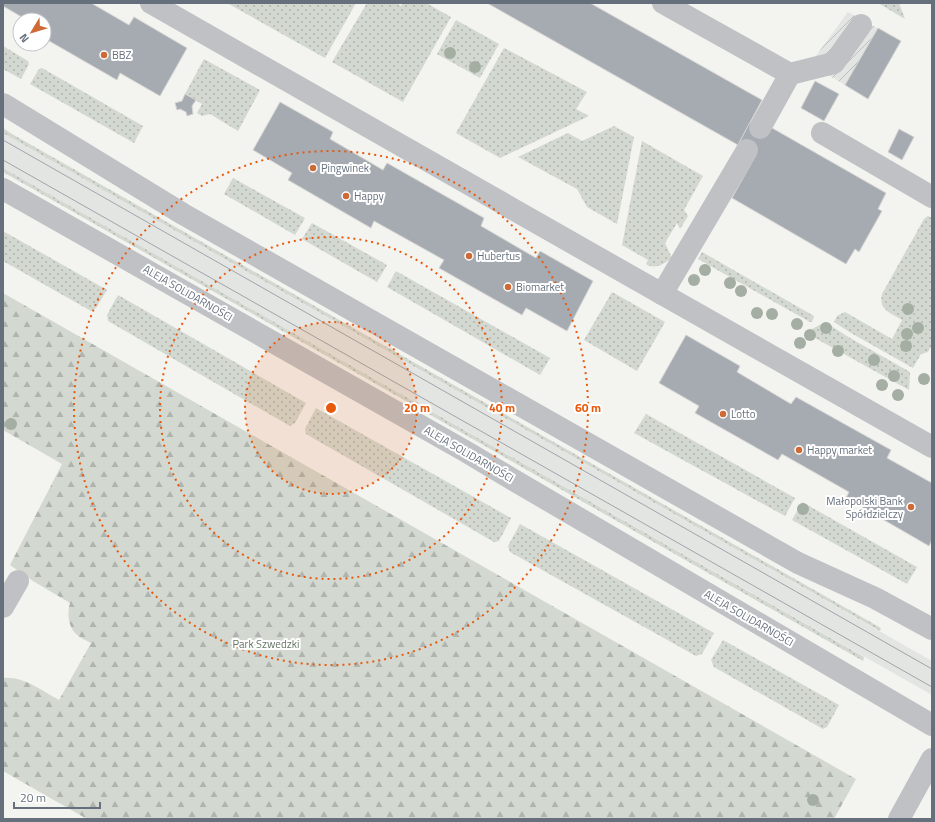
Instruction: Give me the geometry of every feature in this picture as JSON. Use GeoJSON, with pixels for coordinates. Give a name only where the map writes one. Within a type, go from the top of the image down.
{"type":"FeatureCollection","features":[{"type":"Feature","properties":{"kind":"street"},"geometry":{"type":"LineString","coordinates":[[151,3],[932,447]]}},
{"type":"Feature","properties":{"kind":"street"},"geometry":{"type":"LineString","coordinates":[[663,3],[790,74],[834,63],[861,25]]}},
{"type":"Feature","properties":{"kind":"street"},"geometry":{"type":"LineString","coordinates":[[760,128],[790,74]]}},
{"type":"Feature","properties":{"kind":"street"},"geometry":{"type":"LineString","coordinates":[[3,104],[183,214],[798,563],[875,598],[932,629]]}},
{"type":"Feature","properties":{"kind":"street"},"geometry":{"type":"LineString","coordinates":[[822,133],[932,197]]}},
{"type":"Feature","properties":{"kind":"street"},"geometry":{"type":"LineString","coordinates":[[662,294],[747,150]]}},
{"type":"Feature","properties":{"kind":"street","name":"ALEJA SOLIDARNOŚCI"},"geometry":{"type":"LineString","coordinates":[[3,189],[465,451],[932,725]]}},
{"type":"Feature","properties":{"kind":"street"},"geometry":{"type":"LineString","coordinates":[[3,607],[18,581]]}},
{"type":"Feature","properties":{"kind":"street"},"geometry":{"type":"LineString","coordinates":[[899,819],[932,759]]}},
{"type":"Feature","properties":{"kind":"shaded area"},"geometry":{"type":"Polygon","coordinates":[[[848,12],[901,41],[868,99],[810,64],[848,12]]]}},
{"type":"Feature","properties":{"kind":"shaded area"},"geometry":{"type":"Polygon","coordinates":[[[3,133],[932,661],[932,695],[3,168],[3,133]]]}},
{"type":"Feature","properties":{"kind":"green space"},"geometry":{"type":"Polygon","coordinates":[[[227,3],[356,3],[325,58],[227,3]]]}},
{"type":"Feature","properties":{"kind":"green space"},"geometry":{"type":"Polygon","coordinates":[[[367,3],[396,3],[401,6],[403,3],[426,3],[451,17],[403,102],[332,62],[367,3]]]}},
{"type":"Feature","properties":{"kind":"green space"},"geometry":{"type":"Polygon","coordinates":[[[878,3],[899,3],[905,19],[878,3]]]}},
{"type":"Feature","properties":{"kind":"green space"},"geometry":{"type":"Polygon","coordinates":[[[456,20],[499,44],[480,78],[437,54],[456,20]]]}},
{"type":"Feature","properties":{"kind":"green space"},"geometry":{"type":"Polygon","coordinates":[[[3,46],[28,61],[29,64],[21,79],[3,69],[3,46]]]}},
{"type":"Feature","properties":{"kind":"green space"},"geometry":{"type":"Polygon","coordinates":[[[504,48],[587,92],[576,109],[589,116],[500,158],[456,133],[504,48]]]}},
{"type":"Feature","properties":{"kind":"green space"},"geometry":{"type":"Polygon","coordinates":[[[204,59],[260,90],[238,131],[210,114],[202,116],[197,113],[202,104],[185,94],[204,59]]]}},
{"type":"Feature","properties":{"kind":"green space"},"geometry":{"type":"Polygon","coordinates":[[[42,68],[143,126],[134,143],[30,84],[39,69],[42,68]]]}},
{"type":"Feature","properties":{"kind":"green space"},"geometry":{"type":"Polygon","coordinates":[[[614,126],[634,137],[617,224],[587,207],[577,189],[518,157],[568,133],[582,141],[614,126]]]}},
{"type":"Feature","properties":{"kind":"green space"},"geometry":{"type":"Polygon","coordinates":[[[3,128],[881,628],[880,631],[3,133],[3,128]]]}},
{"type":"Feature","properties":{"kind":"green space"},"geometry":{"type":"Polygon","coordinates":[[[642,141],[703,176],[684,210],[688,216],[680,229],[677,223],[665,243],[672,258],[663,264],[656,266],[649,266],[646,264],[648,260],[622,245],[642,141]]]}},
{"type":"Feature","properties":{"kind":"green space"},"geometry":{"type":"Polygon","coordinates":[[[3,168],[864,657],[863,661],[3,172],[3,168]]]}},
{"type":"Feature","properties":{"kind":"green space"},"geometry":{"type":"Polygon","coordinates":[[[233,178],[305,218],[295,235],[224,194],[233,178]]]}},
{"type":"Feature","properties":{"kind":"green space"},"geometry":{"type":"Polygon","coordinates":[[[928,216],[932,218],[932,345],[928,352],[921,354],[913,368],[834,322],[837,316],[845,312],[892,339],[902,320],[886,310],[882,304],[882,294],[924,219],[928,216]]]}},
{"type":"Feature","properties":{"kind":"green space"},"geometry":{"type":"Polygon","coordinates":[[[312,223],[387,265],[377,282],[302,239],[312,223]]]}},
{"type":"Feature","properties":{"kind":"green space"},"geometry":{"type":"Polygon","coordinates":[[[3,231],[107,290],[96,308],[91,311],[3,261],[3,231]]]}},
{"type":"Feature","properties":{"kind":"green space"},"geometry":{"type":"Polygon","coordinates":[[[702,252],[814,316],[812,322],[698,259],[702,252]]]}},
{"type":"Feature","properties":{"kind":"green space"},"geometry":{"type":"Polygon","coordinates":[[[396,271],[550,358],[540,375],[387,287],[396,271]]]}},
{"type":"Feature","properties":{"kind":"green space"},"geometry":{"type":"Polygon","coordinates":[[[612,292],[665,322],[637,371],[584,340],[612,292]]]}},
{"type":"Feature","properties":{"kind":"green space","name":"Park Szwedzki"},"geometry":{"type":"Polygon","coordinates":[[[3,293],[856,779],[834,819],[87,819],[3,771],[3,678],[18,679],[59,700],[91,643],[81,638],[73,631],[68,615],[70,603],[33,581],[10,565],[62,464],[3,430],[3,293]]]}},
{"type":"Feature","properties":{"kind":"green space"},"geometry":{"type":"Polygon","coordinates":[[[118,295],[306,403],[295,423],[290,426],[108,321],[107,315],[118,295]]]}},
{"type":"Feature","properties":{"kind":"green space"},"geometry":{"type":"Polygon","coordinates":[[[825,322],[910,372],[909,390],[815,338],[812,329],[825,322]]]}},
{"type":"Feature","properties":{"kind":"green space"},"geometry":{"type":"Polygon","coordinates":[[[316,408],[511,518],[499,541],[494,542],[306,434],[305,429],[316,408]]]}},
{"type":"Feature","properties":{"kind":"green space"},"geometry":{"type":"Polygon","coordinates":[[[646,414],[795,498],[785,516],[634,433],[646,414]]]}},
{"type":"Feature","properties":{"kind":"green space"},"geometry":{"type":"Polygon","coordinates":[[[802,502],[917,567],[907,584],[792,520],[802,502]]]}},
{"type":"Feature","properties":{"kind":"green space"},"geometry":{"type":"Polygon","coordinates":[[[520,524],[714,633],[702,654],[696,656],[510,552],[508,546],[520,524]]]}},
{"type":"Feature","properties":{"kind":"green space"},"geometry":{"type":"Polygon","coordinates":[[[723,640],[839,705],[827,727],[823,729],[714,667],[711,660],[723,640]]]}},
{"type":"Feature","properties":{"kind":"building"},"geometry":{"type":"Polygon","coordinates":[[[3,3],[91,3],[129,25],[134,17],[187,48],[160,96],[120,73],[117,80],[52,43],[52,12],[13,12],[3,6],[3,3]]]}},
{"type":"Feature","properties":{"kind":"building"},"geometry":{"type":"Polygon","coordinates":[[[487,3],[590,3],[762,100],[738,145],[487,3]]]}},
{"type":"Feature","properties":{"kind":"building"},"geometry":{"type":"Polygon","coordinates":[[[878,28],[901,41],[868,99],[845,85],[878,28]]]}},
{"type":"Feature","properties":{"kind":"building"},"geometry":{"type":"Polygon","coordinates":[[[815,81],[839,94],[824,121],[801,108],[815,81]]]}},
{"type":"Feature","properties":{"kind":"building"},"geometry":{"type":"Polygon","coordinates":[[[185,94],[196,100],[192,106],[193,114],[187,116],[186,112],[180,109],[177,110],[175,103],[182,101],[185,94]]]}},
{"type":"Feature","properties":{"kind":"building"},"geometry":{"type":"Polygon","coordinates":[[[280,102],[333,132],[330,139],[383,170],[387,163],[484,218],[481,226],[536,258],[540,251],[593,281],[567,331],[526,308],[522,315],[439,268],[444,260],[374,221],[371,228],[288,180],[292,173],[253,150],[280,102]]]}},
{"type":"Feature","properties":{"kind":"building"},"geometry":{"type":"Polygon","coordinates":[[[750,122],[760,128],[772,128],[886,193],[878,209],[882,211],[859,252],[855,249],[846,264],[732,198],[756,155],[738,145],[750,122]]]}},
{"type":"Feature","properties":{"kind":"building"},"geometry":{"type":"Polygon","coordinates":[[[899,129],[914,137],[902,160],[888,152],[899,129]]]}},
{"type":"Feature","properties":{"kind":"building"},"geometry":{"type":"Polygon","coordinates":[[[686,335],[740,366],[737,372],[791,404],[796,397],[891,450],[887,458],[932,483],[932,540],[929,546],[846,498],[849,492],[782,454],[778,460],[695,413],[699,406],[659,383],[686,335]]]}},
{"type":"Feature","properties":{"kind":"tram line"},"geometry":{"type":"LineString","coordinates":[[3,140],[932,669]]}},
{"type":"Feature","properties":{"kind":"tram line"},"geometry":{"type":"LineString","coordinates":[[3,160],[932,687]]}},
{"type":"Feature","properties":{"kind":"place","name":"BBZ"},"geometry":{"type":"Point","coordinates":[104,55]}},
{"type":"Feature","properties":{"kind":"place","name":"Pingwinek"},"geometry":{"type":"Point","coordinates":[313,168]}},
{"type":"Feature","properties":{"kind":"place","name":"Happy"},"geometry":{"type":"Point","coordinates":[346,196]}},
{"type":"Feature","properties":{"kind":"place","name":"Hubertus"},"geometry":{"type":"Point","coordinates":[469,256]}},
{"type":"Feature","properties":{"kind":"place","name":"Biomarket"},"geometry":{"type":"Point","coordinates":[508,287]}},
{"type":"Feature","properties":{"kind":"place","name":"Lotto"},"geometry":{"type":"Point","coordinates":[723,414]}},
{"type":"Feature","properties":{"kind":"place","name":"Happy market"},"geometry":{"type":"Point","coordinates":[799,450]}},
{"type":"Feature","properties":{"kind":"place","name":"Małopolski Bank Spółdzielczy"},"geometry":{"type":"Point","coordinates":[911,507]}}]}
